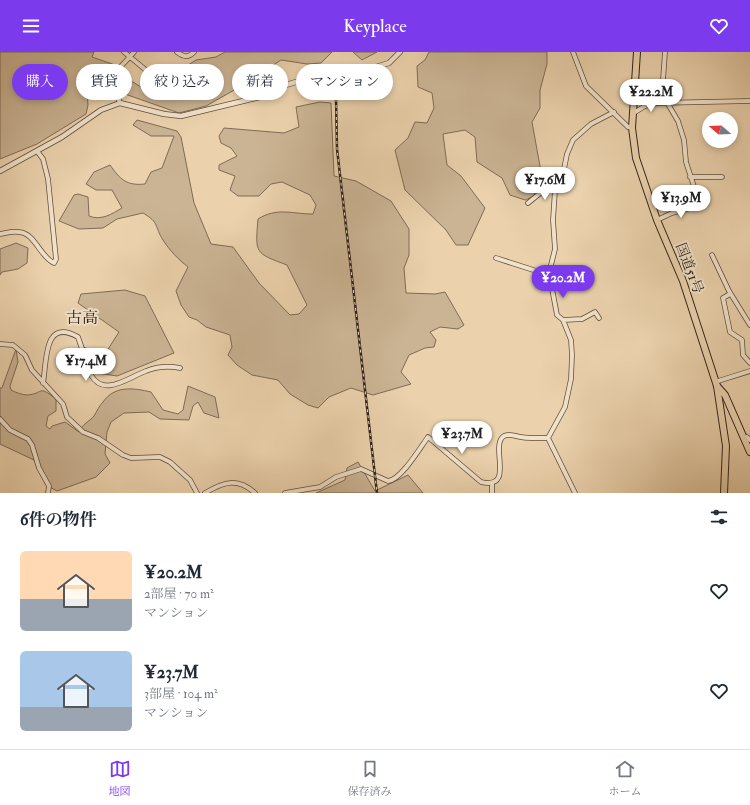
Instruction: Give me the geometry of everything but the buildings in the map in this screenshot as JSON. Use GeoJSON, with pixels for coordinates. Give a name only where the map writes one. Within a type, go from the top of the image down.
{"type":"FeatureCollection","features":[{"type":"Feature","properties":{"kind":"main road","name":"国道51号"},"geometry":{"type":"LineString","coordinates":[[637,52],[632,114],[632,128],[636,158],[657,220],[684,281],[716,384],[726,446],[724,493]]}},
{"type":"Feature","properties":{"kind":"main road"},"geometry":{"type":"LineString","coordinates":[[716,384],[725,395],[747,439],[750,452]]}},
{"type":"Feature","properties":{"kind":"street"},"geometry":{"type":"LineString","coordinates":[[124,52],[140,65]]}},
{"type":"Feature","properties":{"kind":"street"},"geometry":{"type":"LineString","coordinates":[[120,103],[112,82],[113,78],[115,73],[134,52]]}},
{"type":"Feature","properties":{"kind":"street"},"geometry":{"type":"LineString","coordinates":[[177,52],[183,56],[188,56],[194,52]]}},
{"type":"Feature","properties":{"kind":"street"},"geometry":{"type":"LineString","coordinates":[[0,172],[62,137],[101,110],[120,103],[164,114],[181,116],[264,96],[286,85],[312,77],[376,67],[390,63],[400,52]]}},
{"type":"Feature","properties":{"kind":"street"},"geometry":{"type":"LineString","coordinates":[[573,52],[586,86],[628,126],[632,128]]}},
{"type":"Feature","properties":{"kind":"street"},"geometry":{"type":"LineString","coordinates":[[657,220],[672,213],[700,205],[690,178],[686,162],[684,140],[678,121],[666,102],[661,90],[665,52]]}},
{"type":"Feature","properties":{"kind":"street"},"geometry":{"type":"LineString","coordinates":[[632,114],[646,106],[666,102],[750,101]]}},
{"type":"Feature","properties":{"kind":"street"},"geometry":{"type":"LineString","coordinates":[[548,438],[565,408],[570,386],[571,340],[563,320],[557,315],[549,274],[555,249],[553,220],[557,184],[562,174],[567,154],[573,140],[591,124],[614,112]]}},
{"type":"Feature","properties":{"kind":"street"},"geometry":{"type":"LineString","coordinates":[[0,234],[20,232],[26,234],[47,259],[54,263],[56,259],[48,179],[43,159],[36,151]]}},
{"type":"Feature","properties":{"kind":"street"},"geometry":{"type":"LineString","coordinates":[[690,178],[722,177]]}},
{"type":"Feature","properties":{"kind":"street"},"geometry":{"type":"LineString","coordinates":[[528,203],[549,186],[557,184]]}},
{"type":"Feature","properties":{"kind":"street"},"geometry":{"type":"LineString","coordinates":[[712,255],[730,294],[750,325]]}},
{"type":"Feature","properties":{"kind":"street"},"geometry":{"type":"LineString","coordinates":[[496,258],[549,274]]}},
{"type":"Feature","properties":{"kind":"street"},"geometry":{"type":"LineString","coordinates":[[730,294],[723,298],[730,332],[742,340],[743,355],[750,363]]}},
{"type":"Feature","properties":{"kind":"street"},"geometry":{"type":"LineString","coordinates":[[563,320],[582,319],[595,312],[599,318]]}},
{"type":"Feature","properties":{"kind":"street"},"geometry":{"type":"LineString","coordinates":[[43,383],[46,356],[52,337],[63,331],[78,337],[94,380],[103,385],[119,384],[155,368],[180,368]]}},
{"type":"Feature","properties":{"kind":"street"},"geometry":{"type":"LineString","coordinates":[[0,344],[13,345],[25,355],[32,370],[63,404],[67,417],[83,432],[98,438],[123,455],[131,458],[160,457],[170,462],[190,480],[197,493]]}},
{"type":"Feature","properties":{"kind":"street"},"geometry":{"type":"LineString","coordinates":[[716,384],[750,371]]}},
{"type":"Feature","properties":{"kind":"street"},"geometry":{"type":"LineString","coordinates":[[0,418],[10,430],[28,439],[32,444],[39,468],[49,486],[48,493]]}},
{"type":"Feature","properties":{"kind":"street"},"geometry":{"type":"LineString","coordinates":[[285,493],[320,487],[336,477],[361,468],[391,481],[404,470],[428,437],[474,478],[481,482],[492,483],[497,479],[502,468],[498,451],[499,443],[503,436],[510,435],[529,438],[548,438]]}},
{"type":"Feature","properties":{"kind":"street"},"geometry":{"type":"LineString","coordinates":[[548,438],[575,493]]}},
{"type":"Feature","properties":{"kind":"street"},"geometry":{"type":"LineString","coordinates":[[205,493],[218,487],[239,482],[246,485],[255,493]]}},
{"type":"Feature","properties":{"kind":"street"},"geometry":{"type":"LineString","coordinates":[[492,483],[492,493]]}},
{"type":"Feature","properties":{"kind":"shaded area"},"geometry":{"type":"Polygon","coordinates":[[[0,52],[94,52],[92,57],[112,64],[76,64],[76,100],[88,100],[86,114],[37,144],[0,159],[0,52]]]}},
{"type":"Feature","properties":{"kind":"shaded area"},"geometry":{"type":"Polygon","coordinates":[[[225,52],[332,52],[321,63],[307,64],[281,60],[275,64],[232,64],[232,91],[224,96],[224,64],[190,64],[196,60],[216,57],[225,52]]]}},
{"type":"Feature","properties":{"kind":"shaded area"},"geometry":{"type":"Polygon","coordinates":[[[353,52],[377,52],[362,60],[353,52]]]}},
{"type":"Feature","properties":{"kind":"shaded area"},"geometry":{"type":"Polygon","coordinates":[[[429,52],[547,52],[547,64],[540,90],[540,108],[532,122],[541,172],[534,196],[525,200],[510,195],[502,178],[477,162],[475,137],[465,130],[443,134],[447,165],[461,176],[485,208],[468,245],[456,245],[446,230],[405,190],[395,150],[408,138],[415,122],[427,123],[434,108],[432,93],[418,87],[417,66],[425,60],[429,52]]]}},
{"type":"Feature","properties":{"kind":"shaded area"},"geometry":{"type":"Polygon","coordinates":[[[132,82],[140,86],[140,99],[132,96],[132,82]]]}},
{"type":"Feature","properties":{"kind":"shaded area"},"geometry":{"type":"Polygon","coordinates":[[[142,100],[217,100],[206,106],[179,113],[142,100]]]}},
{"type":"Feature","properties":{"kind":"shaded area"},"geometry":{"type":"Polygon","coordinates":[[[320,102],[331,103],[334,176],[356,181],[391,201],[409,229],[409,255],[404,268],[406,293],[435,294],[445,292],[464,325],[458,329],[440,327],[430,332],[436,340],[434,347],[425,348],[409,355],[401,372],[411,384],[373,395],[351,388],[329,397],[318,408],[308,405],[290,394],[278,380],[252,375],[237,365],[228,355],[232,347],[230,335],[206,327],[197,320],[189,317],[181,305],[176,291],[188,267],[168,248],[156,225],[148,216],[143,213],[117,219],[103,228],[79,229],[59,221],[74,195],[78,194],[88,197],[89,216],[98,218],[122,208],[112,190],[96,190],[86,184],[94,172],[110,165],[120,178],[128,183],[145,184],[151,172],[162,168],[174,136],[151,136],[133,125],[137,120],[177,131],[181,137],[194,203],[211,244],[233,247],[259,283],[290,315],[299,314],[307,305],[287,265],[269,258],[259,251],[257,246],[258,219],[265,215],[278,212],[313,214],[316,205],[310,195],[282,182],[271,184],[259,196],[238,196],[230,190],[235,176],[219,170],[219,165],[237,156],[231,148],[221,143],[219,136],[224,128],[284,133],[299,127],[296,107],[320,102]]]}},
{"type":"Feature","properties":{"kind":"shaded area"},"geometry":{"type":"Polygon","coordinates":[[[16,243],[28,248],[27,263],[18,269],[2,272],[0,275],[0,249],[16,243]]]}},
{"type":"Feature","properties":{"kind":"shaded area"},"geometry":{"type":"Polygon","coordinates":[[[125,290],[145,296],[174,353],[117,376],[97,373],[78,344],[103,357],[119,332],[78,303],[81,294],[125,290]]]}},
{"type":"Feature","properties":{"kind":"shaded area"},"geometry":{"type":"Polygon","coordinates":[[[16,349],[18,362],[10,386],[11,390],[27,395],[43,391],[56,399],[56,411],[48,416],[46,426],[50,429],[52,426],[65,422],[79,432],[82,427],[94,416],[100,405],[108,397],[119,390],[125,389],[138,389],[151,392],[163,410],[178,414],[183,410],[188,386],[215,397],[219,418],[204,413],[198,402],[193,406],[189,420],[160,419],[149,412],[124,413],[111,422],[107,432],[105,454],[110,463],[96,477],[57,491],[46,485],[34,460],[0,444],[0,388],[2,388],[16,349]]]}},
{"type":"Feature","properties":{"kind":"shaded area"},"geometry":{"type":"Polygon","coordinates":[[[358,462],[375,491],[408,475],[423,493],[316,493],[345,480],[347,468],[358,462]]]}},
{"type":"Feature","properties":{"kind":"railway"},"geometry":{"type":"LineString","coordinates":[[336,100],[337,149],[377,493]]}},
{"type":"Feature","properties":{"kind":"district","name":"古高"},"geometry":{"type":"Point","coordinates":[82,317]}}]}
